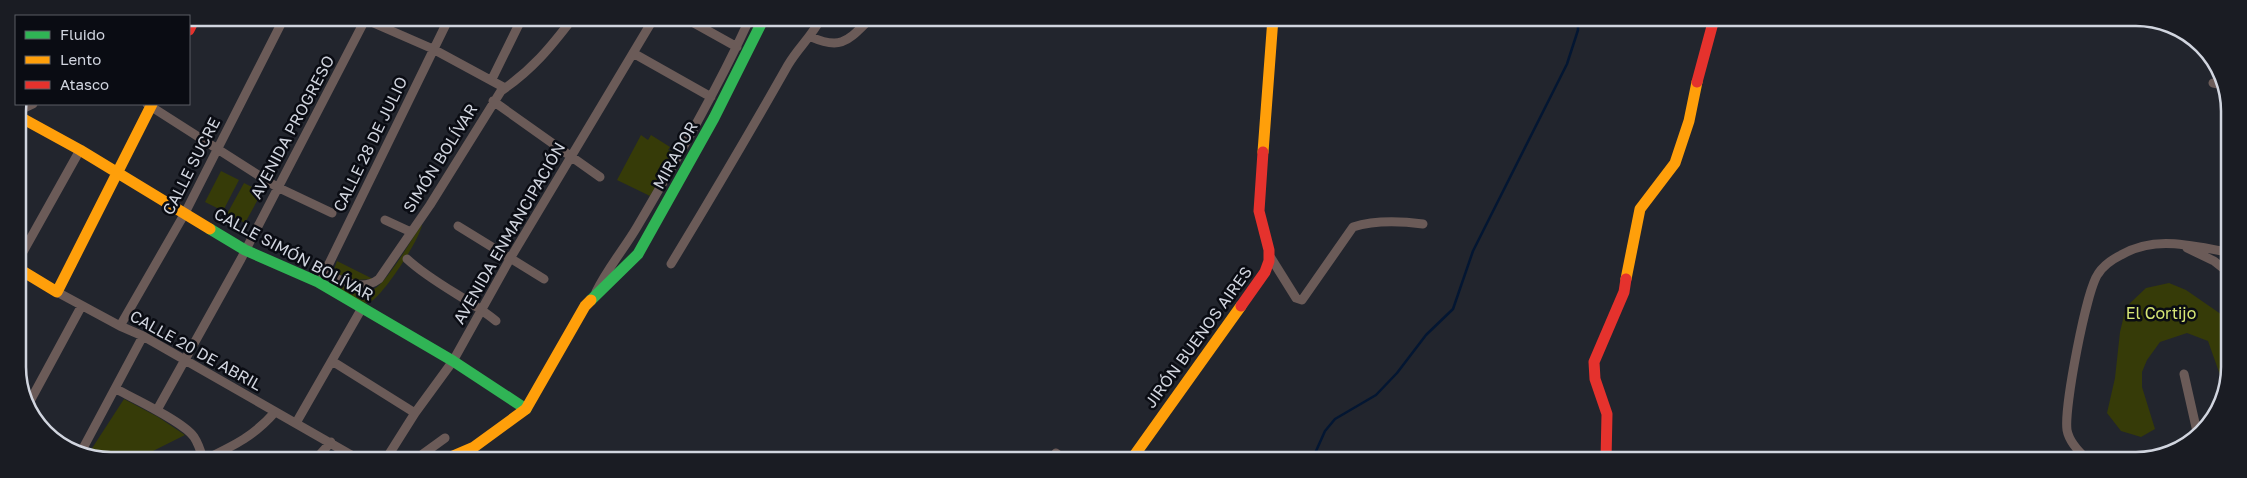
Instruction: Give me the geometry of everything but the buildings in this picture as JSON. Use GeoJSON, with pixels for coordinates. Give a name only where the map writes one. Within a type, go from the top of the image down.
{"type":"FeatureCollection","features":[{"type":"Feature","properties":{"kind":"street","name":"CALLE SUCRE"},"geometry":{"type":"LineString","coordinates":[[120,326],[185,213],[280,26]]}},
{"type":"Feature","properties":{"kind":"street","name":"AVENIDA PROGRESO"},"geometry":{"type":"LineString","coordinates":[[157,410],[245,250],[360,26]]}},
{"type":"Feature","properties":{"kind":"street"},"geometry":{"type":"LineString","coordinates":[[382,26],[433,49],[492,79],[505,88]]}},
{"type":"Feature","properties":{"kind":"street","name":"CALLE 28 DE JULIO"},"geometry":{"type":"LineString","coordinates":[[322,278],[445,26]]}},
{"type":"Feature","properties":{"kind":"street"},"geometry":{"type":"LineString","coordinates":[[492,79],[518,26]]}},
{"type":"Feature","properties":{"kind":"street","name":"SIMÓN BOLÍVAR"},"geometry":{"type":"LineString","coordinates":[[322,278],[364,285],[375,283],[379,280],[430,206],[493,101],[505,88],[543,57],[567,26]]}},
{"type":"Feature","properties":{"kind":"street","name":"AVENIDA ENMANCIPACIÓN"},"geometry":{"type":"LineString","coordinates":[[391,452],[452,361],[570,156],[649,26]]}},
{"type":"Feature","properties":{"kind":"street"},"geometry":{"type":"LineString","coordinates":[[697,26],[737,47]]}},
{"type":"Feature","properties":{"kind":"street","name":"MIRADOR"},"geometry":{"type":"LineString","coordinates":[[462,452],[474,447],[526,410],[577,319],[626,246],[711,97],[746,26]]}},
{"type":"Feature","properties":{"kind":"street","name":"MIRADOR"},"geometry":{"type":"LineString","coordinates":[[596,293],[626,268],[638,254],[719,110],[760,26]]}},
{"type":"Feature","properties":{"kind":"street"},"geometry":{"type":"LineString","coordinates":[[671,264],[746,141],[796,52],[811,37],[817,26]]}},
{"type":"Feature","properties":{"kind":"street"},"geometry":{"type":"LineString","coordinates":[[811,37],[830,43],[844,42],[862,26]]}},
{"type":"Feature","properties":{"kind":"street","name":"JIRÓN BUENOS AIRES"},"geometry":{"type":"LineString","coordinates":[[1137,452],[1265,272],[1270,258],[1262,228],[1259,205],[1272,26]]}},
{"type":"Feature","properties":{"kind":"street"},"geometry":{"type":"LineString","coordinates":[[1606,452],[1608,414],[1595,379],[1594,362],[1624,292],[1640,209],[1675,163],[1679,152],[1689,122],[1696,84],[1712,26]]}},
{"type":"Feature","properties":{"kind":"street"},"geometry":{"type":"LineString","coordinates":[[633,53],[711,97]]}},
{"type":"Feature","properties":{"kind":"street"},"geometry":{"type":"LineString","coordinates":[[493,101],[600,177]]}},
{"type":"Feature","properties":{"kind":"street"},"geometry":{"type":"LineString","coordinates":[[57,292],[150,105],[277,187],[332,214]]}},
{"type":"Feature","properties":{"kind":"street","name":"CALLE SIMÓN BOLÍVAR"},"geometry":{"type":"LineString","coordinates":[[26,120],[80,150],[245,250],[322,278],[362,308],[452,361],[526,410]]}},
{"type":"Feature","properties":{"kind":"street"},"geometry":{"type":"LineString","coordinates":[[26,246],[80,150]]}},
{"type":"Feature","properties":{"kind":"street"},"geometry":{"type":"LineString","coordinates":[[385,220],[411,232]]}},
{"type":"Feature","properties":{"kind":"street"},"geometry":{"type":"LineString","coordinates":[[1270,258],[1296,298],[1302,300],[1353,227],[1366,223],[1406,222],[1422,224]]}},
{"type":"Feature","properties":{"kind":"street"},"geometry":{"type":"LineString","coordinates":[[458,226],[544,279]]}},
{"type":"Feature","properties":{"kind":"street"},"geometry":{"type":"LineString","coordinates":[[2081,452],[2074,445],[2067,431],[2066,410],[2089,292],[2098,274],[2122,254],[2143,245],[2176,243],[2221,251]]}},
{"type":"Feature","properties":{"kind":"street"},"geometry":{"type":"LineString","coordinates":[[2176,243],[2214,261],[2221,266]]}},
{"type":"Feature","properties":{"kind":"street"},"geometry":{"type":"LineString","coordinates":[[407,259],[424,274],[482,309],[496,321]]}},
{"type":"Feature","properties":{"kind":"street","name":"CALLE 20 DE ABRIL"},"geometry":{"type":"LineString","coordinates":[[26,273],[81,307],[143,336],[347,452]]}},
{"type":"Feature","properties":{"kind":"street"},"geometry":{"type":"LineString","coordinates":[[32,397],[81,307]]}},
{"type":"Feature","properties":{"kind":"street"},"geometry":{"type":"LineString","coordinates":[[296,423],[362,308]]}},
{"type":"Feature","properties":{"kind":"street"},"geometry":{"type":"LineString","coordinates":[[84,447],[143,336]]}},
{"type":"Feature","properties":{"kind":"street"},"geometry":{"type":"LineString","coordinates":[[332,361],[415,414]]}},
{"type":"Feature","properties":{"kind":"street"},"geometry":{"type":"LineString","coordinates":[[2184,374],[2196,427]]}},
{"type":"Feature","properties":{"kind":"street"},"geometry":{"type":"LineString","coordinates":[[116,389],[157,410],[192,434],[201,452]]}},
{"type":"Feature","properties":{"kind":"street"},"geometry":{"type":"LineString","coordinates":[[219,452],[252,435],[275,412]]}},
{"type":"Feature","properties":{"kind":"street"},"geometry":{"type":"LineString","coordinates":[[426,452],[445,438]]}},
{"type":"Feature","properties":{"kind":"street"},"geometry":{"type":"LineString","coordinates":[[322,452],[331,442]]}},
{"type":"Feature","properties":{"kind":"green space"},"geometry":{"type":"Polygon","coordinates":[[[641,135],[648,140],[651,135],[670,147],[668,150],[675,153],[650,196],[617,180],[641,135]]]}},
{"type":"Feature","properties":{"kind":"green space"},"geometry":{"type":"Polygon","coordinates":[[[221,171],[239,180],[223,211],[205,202],[221,171]]]}},
{"type":"Feature","properties":{"kind":"green space"},"geometry":{"type":"Polygon","coordinates":[[[244,183],[262,192],[245,223],[227,214],[244,183]]]}},
{"type":"Feature","properties":{"kind":"green space"},"geometry":{"type":"Polygon","coordinates":[[[422,224],[415,241],[400,267],[374,299],[365,303],[337,287],[340,285],[352,289],[374,289],[392,270],[422,224]]]}},
{"type":"Feature","properties":{"kind":"green space"},"geometry":{"type":"Polygon","coordinates":[[[337,261],[373,279],[353,280],[333,272],[337,261]]]}},
{"type":"Feature","properties":{"kind":"green space","name":"El Cortijo"},"geometry":{"type":"Polygon","coordinates":[[[2169,283],[2186,290],[2221,314],[2221,367],[2220,375],[2208,341],[2187,333],[2160,342],[2147,360],[2142,372],[2142,387],[2155,429],[2141,437],[2121,431],[2107,413],[2115,378],[2120,332],[2126,307],[2146,288],[2169,283]]]}},
{"type":"Feature","properties":{"kind":"green space"},"geometry":{"type":"Polygon","coordinates":[[[124,399],[158,417],[185,435],[151,452],[111,452],[92,449],[124,399]]]}},
{"type":"Feature","properties":{"kind":"waterway"},"geometry":{"type":"LineString","coordinates":[[1316,452],[1325,431],[1335,419],[1376,395],[1397,373],[1426,335],[1453,309],[1473,251],[1567,64],[1578,26]]}},
{"type":"Feature","properties":{"kind":"traffic: fast"},"geometry":{"type":"LineString","coordinates":[[591,300],[638,254],[714,118],[760,26]]}},
{"type":"Feature","properties":{"kind":"traffic: fast"},"geometry":{"type":"LineString","coordinates":[[210,229],[245,250],[318,282],[453,361],[526,409]]}},
{"type":"Feature","properties":{"kind":"traffic: slow"},"geometry":{"type":"LineString","coordinates":[[1263,152],[1272,26]]}},
{"type":"Feature","properties":{"kind":"traffic: slow"},"geometry":{"type":"LineString","coordinates":[[1626,279],[1640,209],[1675,163],[1689,121],[1697,82]]}},
{"type":"Feature","properties":{"kind":"traffic: slow"},"geometry":{"type":"LineString","coordinates":[[26,273],[57,292],[151,105]]}},
{"type":"Feature","properties":{"kind":"traffic: slow"},"geometry":{"type":"LineString","coordinates":[[26,120],[80,150],[210,229]]}},
{"type":"Feature","properties":{"kind":"traffic: slow"},"geometry":{"type":"LineString","coordinates":[[462,452],[474,447],[526,409],[585,306],[591,300]]}},
{"type":"Feature","properties":{"kind":"traffic: slow"},"geometry":{"type":"LineString","coordinates":[[1137,452],[1241,306]]}},
{"type":"Feature","properties":{"kind":"traffic: jam"},"geometry":{"type":"LineString","coordinates":[[1697,82],[1712,26]]}},
{"type":"Feature","properties":{"kind":"traffic: jam"},"geometry":{"type":"LineString","coordinates":[[1241,306],[1265,272],[1269,261],[1269,250],[1259,211],[1263,152]]}},
{"type":"Feature","properties":{"kind":"traffic: jam"},"geometry":{"type":"LineString","coordinates":[[1606,452],[1607,414],[1595,379],[1594,362],[1624,292],[1626,279]]}}]}
